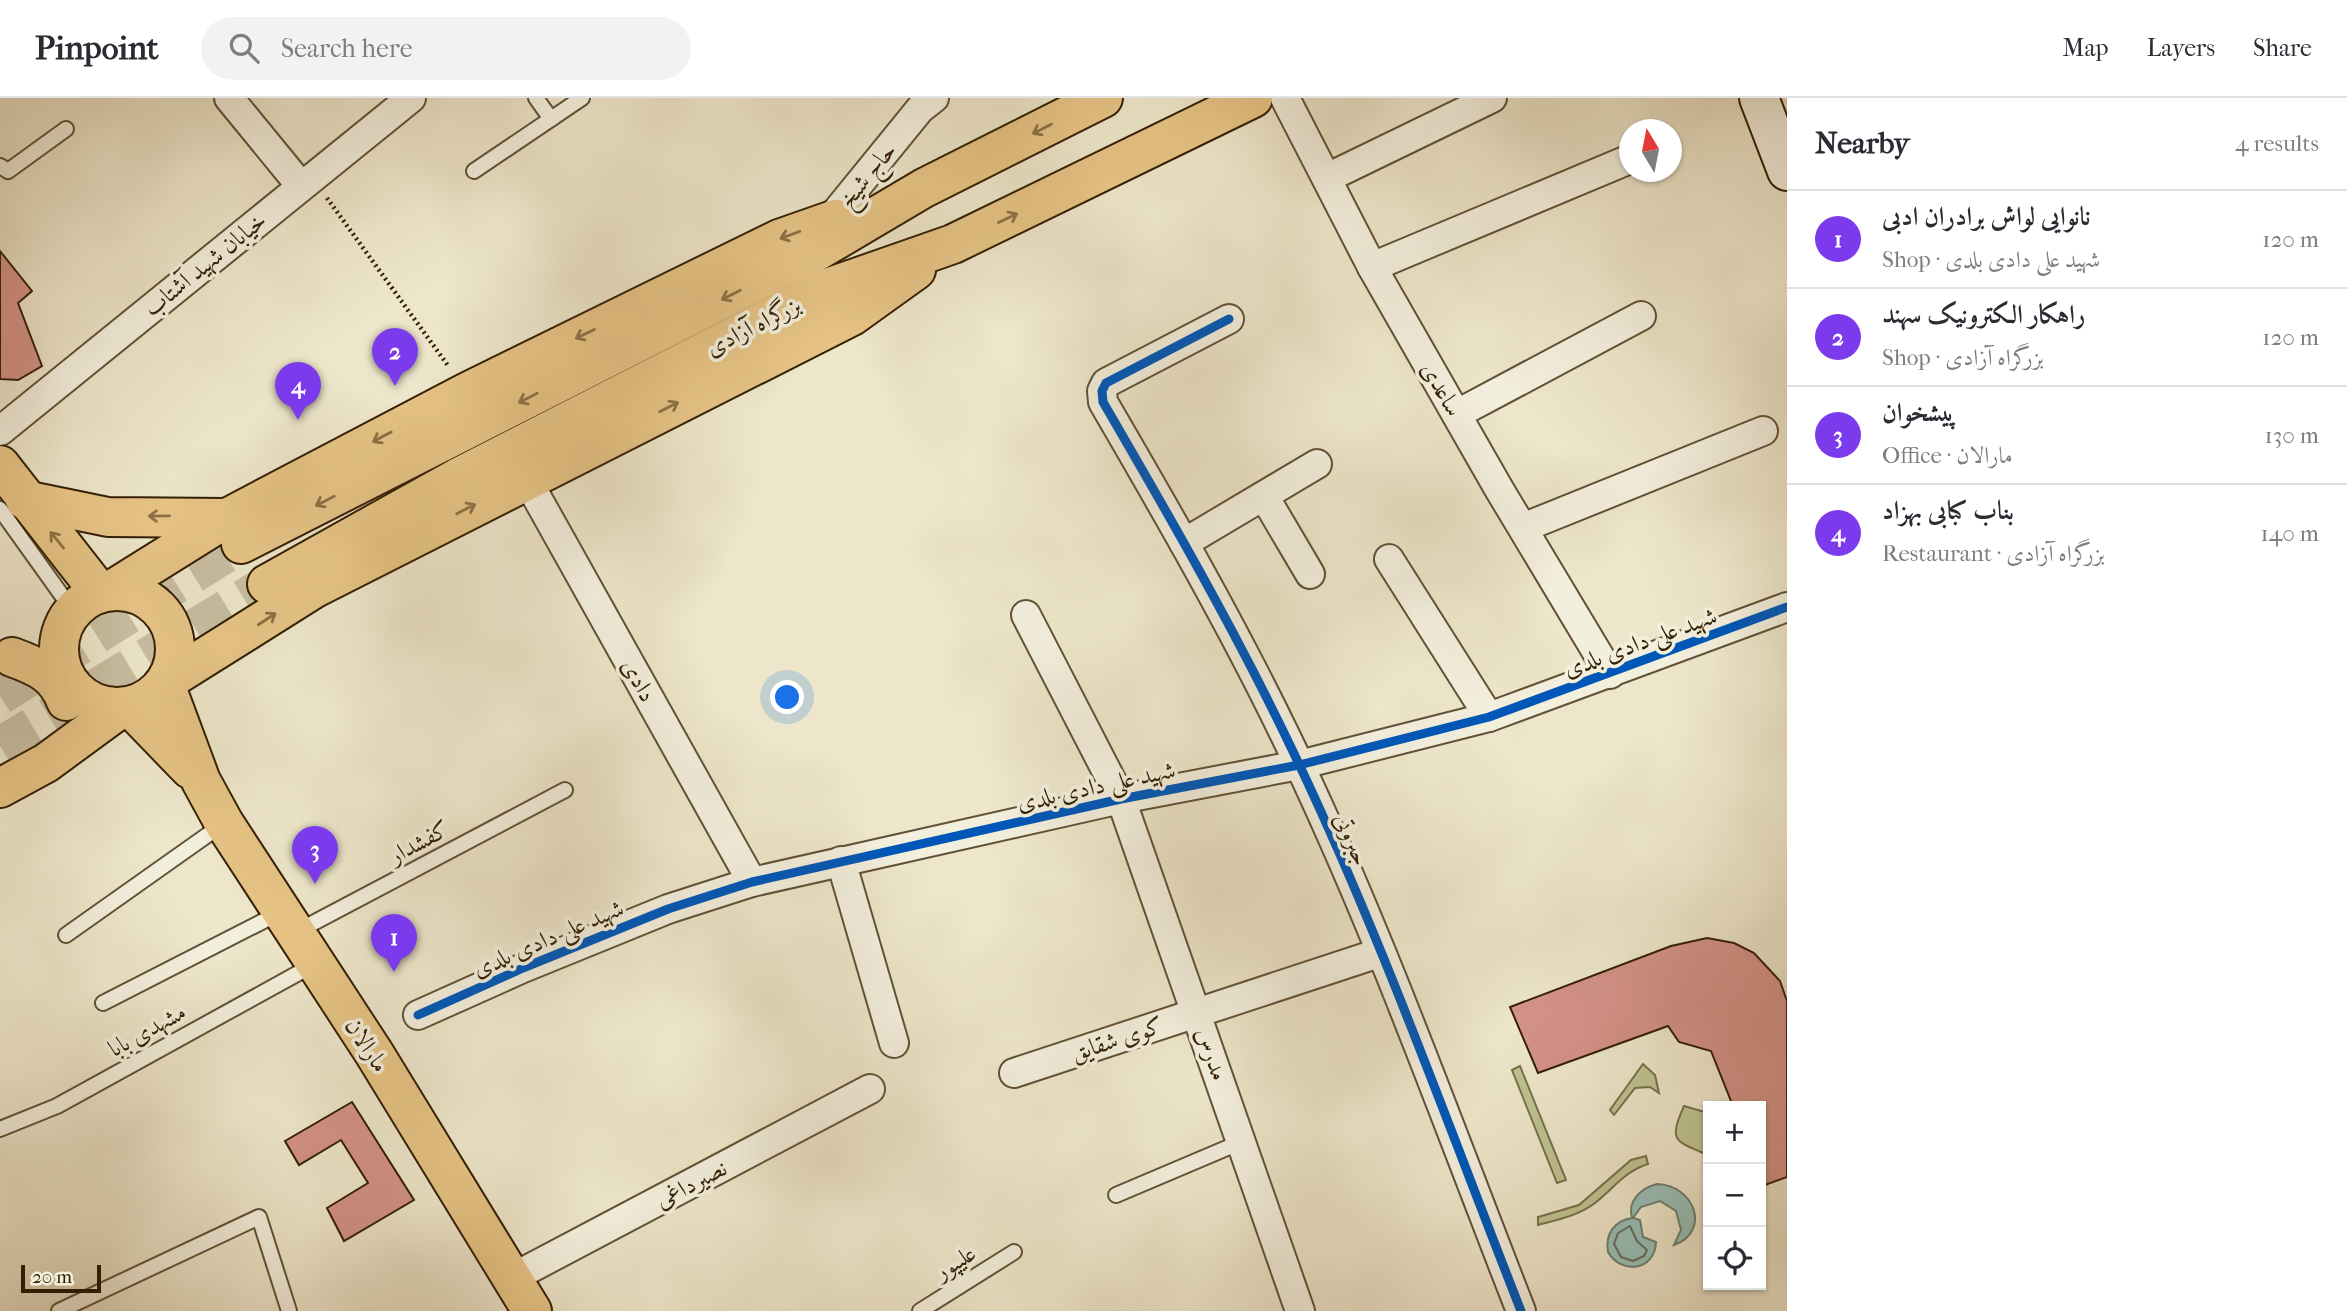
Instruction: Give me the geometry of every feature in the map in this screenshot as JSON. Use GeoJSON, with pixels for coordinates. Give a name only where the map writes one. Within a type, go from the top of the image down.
{"type":"FeatureCollection","features":[{"type":"Feature","properties":{"kind":"main road","name":"بزرگراه آزادی"},"geometry":{"type":"LineString","coordinates":[[234,531],[814,253],[924,188],[1103,98]]}},
{"type":"Feature","properties":{"kind":"main road","name":"بزرگراه آزادی"},"geometry":{"type":"LineString","coordinates":[[267,584],[457,478],[830,287],[953,244],[1253,98]]}},
{"type":"Feature","properties":{"kind":"main road"},"geometry":{"type":"LineString","coordinates":[[1759,98],[1787,172]]}},
{"type":"Feature","properties":{"kind":"main road"},"geometry":{"type":"LineString","coordinates":[[6,660],[88,603],[177,551],[234,531],[467,392],[779,239],[924,188]]}},
{"type":"Feature","properties":{"kind":"main road"},"geometry":{"type":"LineString","coordinates":[[0,788],[46,764],[125,708],[150,698],[166,682],[315,588],[526,478],[852,316],[953,244]]}},
{"type":"Feature","properties":{"kind":"main road"},"geometry":{"type":"LineString","coordinates":[[8,491],[108,517],[234,531]]}},
{"type":"Feature","properties":{"kind":"main road"},"geometry":{"type":"LineString","coordinates":[[8,491],[88,603]]}},
{"type":"Feature","properties":{"kind":"main road"},"geometry":{"type":"LineString","coordinates":[[177,551],[173,584],[186,615],[200,630],[217,639],[232,642]]}},
{"type":"Feature","properties":{"kind":"main road"},"geometry":{"type":"LineString","coordinates":[[125,708],[89,700],[66,677],[59,645],[62,629],[88,603],[143,596],[167,618],[177,649],[166,682]]}},
{"type":"Feature","properties":{"kind":"main road"},"geometry":{"type":"LineString","coordinates":[[6,660],[41,667],[62,689],[73,719],[72,743]]}},
{"type":"Feature","properties":{"kind":"main road","name":"مارالان"},"geometry":{"type":"LineString","coordinates":[[166,682],[201,781],[225,823],[296,937],[374,1053],[532,1311]]}},
{"type":"Feature","properties":{"kind":"main road","name":"مارالان"},"geometry":{"type":"LineString","coordinates":[[125,708],[201,781]]}},
{"type":"Feature","properties":{"kind":"street"},"geometry":{"type":"LineString","coordinates":[[229,98],[306,182]]}},
{"type":"Feature","properties":{"kind":"street","name":"خیابان شهید آشتاب"},"geometry":{"type":"LineString","coordinates":[[0,431],[411,98]]}},
{"type":"Feature","properties":{"kind":"street","name":"حاج شیخ"},"geometry":{"type":"LineString","coordinates":[[828,222],[920,109],[934,98]]}},
{"type":"Feature","properties":{"kind":"street","name":"ساعدی"},"geometry":{"type":"LineString","coordinates":[[1285,98],[1372,267],[1610,674]]}},
{"type":"Feature","properties":{"kind":"street"},"geometry":{"type":"LineString","coordinates":[[1326,178],[1492,98]]}},
{"type":"Feature","properties":{"kind":"street"},"geometry":{"type":"LineString","coordinates":[[1372,267],[1619,163]]}},
{"type":"Feature","properties":{"kind":"street"},"geometry":{"type":"LineString","coordinates":[[1457,414],[1641,316]]}},
{"type":"Feature","properties":{"kind":"street","name":"جبروتی"},"geometry":{"type":"LineString","coordinates":[[1229,319],[1106,383],[1102,391],[1103,402],[1184,543],[1299,765],[1379,953],[1521,1311]]}},
{"type":"Feature","properties":{"kind":"street"},"geometry":{"type":"LineString","coordinates":[[1525,527],[1763,431]]}},
{"type":"Feature","properties":{"kind":"street"},"geometry":{"type":"LineString","coordinates":[[1184,543],[1317,464]]}},
{"type":"Feature","properties":{"kind":"street","name":"دادی"},"geometry":{"type":"LineString","coordinates":[[526,478],[752,882]]}},
{"type":"Feature","properties":{"kind":"street"},"geometry":{"type":"LineString","coordinates":[[1264,496],[1310,574]]}},
{"type":"Feature","properties":{"kind":"street"},"geometry":{"type":"LineString","coordinates":[[1389,559],[1489,716]]}},
{"type":"Feature","properties":{"kind":"street","name":"شهید علی دادی بلدی"},"geometry":{"type":"LineString","coordinates":[[418,1016],[523,968],[668,909],[752,882],[1121,799],[1299,765],[1489,716],[1610,674],[1787,607]]}},
{"type":"Feature","properties":{"kind":"street","name":"مدرس"},"geometry":{"type":"LineString","coordinates":[[1026,615],[1121,799],[1300,1311]]}},
{"type":"Feature","properties":{"kind":"street"},"geometry":{"type":"LineString","coordinates":[[841,861],[894,1043]]}},
{"type":"Feature","properties":{"kind":"street","name":"کوی شقایق"},"geometry":{"type":"LineString","coordinates":[[1014,1073],[1379,953]]}},
{"type":"Feature","properties":{"kind":"street","name":"نصیرداغی"},"geometry":{"type":"LineString","coordinates":[[512,1278],[870,1090]]}},
{"type":"Feature","properties":{"kind":"lane"},"geometry":{"type":"LineString","coordinates":[[536,98],[551,119]]}},
{"type":"Feature","properties":{"kind":"lane"},"geometry":{"type":"LineString","coordinates":[[474,171],[582,98]]}},
{"type":"Feature","properties":{"kind":"lane"},"geometry":{"type":"LineString","coordinates":[[0,166],[8,171],[66,129]]}},
{"type":"Feature","properties":{"kind":"lane","name":"کفشدار"},"geometry":{"type":"LineString","coordinates":[[296,937],[565,790]]}},
{"type":"Feature","properties":{"kind":"lane"},"geometry":{"type":"LineString","coordinates":[[66,935],[225,823]]}},
{"type":"Feature","properties":{"kind":"lane"},"geometry":{"type":"LineString","coordinates":[[103,1003],[296,937]]}},
{"type":"Feature","properties":{"kind":"lane","name":"مشهدی بابا"},"geometry":{"type":"LineString","coordinates":[[0,1129],[57,1106],[296,937]]}},
{"type":"Feature","properties":{"kind":"lane"},"geometry":{"type":"LineString","coordinates":[[1116,1195],[1241,1142]]}},
{"type":"Feature","properties":{"kind":"lane"},"geometry":{"type":"LineString","coordinates":[[60,1311],[259,1217],[289,1311]]}},
{"type":"Feature","properties":{"kind":"lane","name":"علیپور"},"geometry":{"type":"LineString","coordinates":[[920,1311],[1014,1252]]}},
{"type":"Feature","properties":{"kind":"path"},"geometry":{"type":"LineString","coordinates":[[306,182],[467,392]]}},
{"type":"Feature","properties":{"kind":"green space"},"geometry":{"type":"Polygon","coordinates":[[[1643,1064],[1655,1075],[1659,1093],[1650,1087],[1635,1088],[1614,1115],[1610,1110],[1643,1064]]]}},
{"type":"Feature","properties":{"kind":"green space"},"geometry":{"type":"Polygon","coordinates":[[[1520,1066],[1566,1180],[1557,1183],[1512,1070],[1520,1066]]]}},
{"type":"Feature","properties":{"kind":"green space"},"geometry":{"type":"Polygon","coordinates":[[[1684,1106],[1703,1112],[1703,1153],[1678,1139],[1676,1127],[1684,1106]]]}},
{"type":"Feature","properties":{"kind":"green space"},"geometry":{"type":"Polygon","coordinates":[[[1646,1156],[1648,1164],[1626,1176],[1602,1198],[1582,1211],[1538,1225],[1538,1217],[1579,1205],[1631,1160],[1646,1156]]]}},
{"type":"Feature","properties":{"kind":"water"},"geometry":{"type":"Polygon","coordinates":[[[1657,1184],[1670,1186],[1689,1200],[1694,1210],[1693,1230],[1674,1245],[1681,1230],[1676,1211],[1660,1201],[1641,1207],[1633,1218],[1640,1220],[1643,1237],[1656,1242],[1654,1252],[1644,1264],[1629,1267],[1621,1264],[1608,1252],[1607,1245],[1612,1229],[1620,1222],[1632,1218],[1633,1201],[1646,1189],[1657,1184]]]}},
{"type":"Feature","properties":{"kind":"building"},"geometry":{"type":"Polygon","coordinates":[[[0,251],[32,291],[18,303],[42,366],[18,380],[0,379],[0,251]]]}},
{"type":"Feature","properties":{"kind":"building"},"geometry":{"type":"Polygon","coordinates":[[[1707,938],[1734,943],[1754,953],[1780,981],[1787,1001],[1787,1177],[1766,1185],[1766,1101],[1731,1101],[1711,1051],[1679,1042],[1668,1026],[1538,1073],[1510,1007],[1671,946],[1707,938]]]}},
{"type":"Feature","properties":{"kind":"building"},"geometry":{"type":"Polygon","coordinates":[[[352,1102],[414,1200],[344,1241],[327,1208],[368,1183],[341,1140],[299,1165],[285,1141],[352,1102]]]}},
{"type":"Feature","properties":{"kind":"tunnel"},"geometry":{"type":"LineString","coordinates":[[0,696],[241,544]]}},
{"type":"Feature","properties":{"kind":"tunnel"},"geometry":{"type":"LineString","coordinates":[[0,746],[267,584]]}},
{"type":"Feature","properties":{"kind":"cycle path"},"geometry":{"type":"LineString","coordinates":[[1229,319],[1106,383],[1102,391],[1103,402],[1221,610],[1319,807],[1409,1022],[1521,1311]]}},
{"type":"Feature","properties":{"kind":"cycle path"},"geometry":{"type":"LineString","coordinates":[[418,1015],[523,968],[668,909],[752,882],[1121,799],[1299,765],[1489,717],[1787,607]]}},
{"type":"Feature","properties":{"kind":"place","name":"راهکار الکترونیک سهند"},"geometry":{"type":"Point","coordinates":[395,386]}},
{"type":"Feature","properties":{"kind":"place","name":"بناب کبابی بهزاد"},"geometry":{"type":"Point","coordinates":[298,420]}},
{"type":"Feature","properties":{"kind":"place","name":"پیشخوان"},"geometry":{"type":"Point","coordinates":[315,884]}},
{"type":"Feature","properties":{"kind":"place","name":"نانوایی لواش برادران ادبی"},"geometry":{"type":"Point","coordinates":[394,972]}}]}
